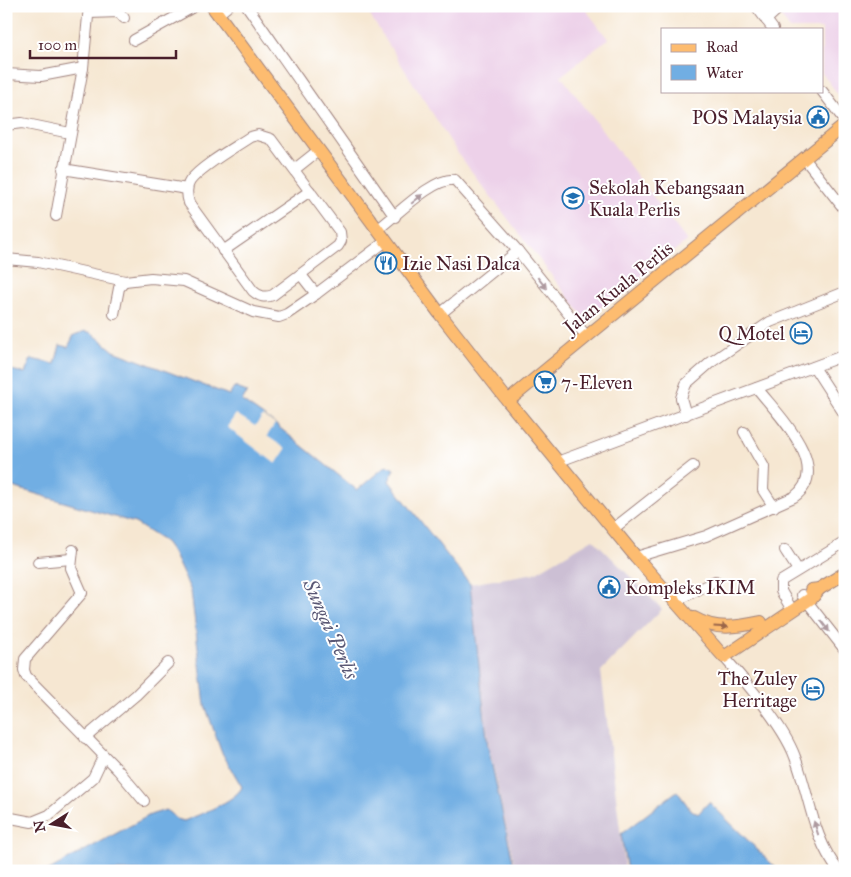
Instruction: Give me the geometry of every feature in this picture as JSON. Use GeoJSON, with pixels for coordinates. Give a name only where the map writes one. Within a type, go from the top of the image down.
{"type":"FeatureCollection","features":[{"type":"Feature","properties":{"kind":"main road"},"geometry":{"type":"LineString","coordinates":[[219,9],[319,150],[440,314],[557,462],[674,602],[722,654]]}},
{"type":"Feature","properties":{"kind":"main road","name":"Jalan Kuala Perlis"},"geometry":{"type":"LineString","coordinates":[[508,401],[845,123]]}},
{"type":"Feature","properties":{"kind":"main road"},"geometry":{"type":"LineString","coordinates":[[722,654],[790,607],[845,573]]}},
{"type":"Feature","properties":{"kind":"main road"},"geometry":{"type":"LineString","coordinates":[[722,654],[761,622],[790,607]]}},
{"type":"Feature","properties":{"kind":"main road"},"geometry":{"type":"LineString","coordinates":[[684,613],[703,624],[720,628],[761,622]]}},
{"type":"Feature","properties":{"kind":"street"},"geometry":{"type":"LineString","coordinates":[[134,40],[195,6]]}},
{"type":"Feature","properties":{"kind":"street"},"geometry":{"type":"LineString","coordinates":[[247,6],[395,217]]}},
{"type":"Feature","properties":{"kind":"street"},"geometry":{"type":"LineString","coordinates":[[756,6],[772,28]]}},
{"type":"Feature","properties":{"kind":"street"},"geometry":{"type":"LineString","coordinates":[[766,20],[782,6]]}},
{"type":"Feature","properties":{"kind":"street"},"geometry":{"type":"LineString","coordinates":[[56,216],[63,169],[83,68],[89,9],[119,12],[124,18]]}},
{"type":"Feature","properties":{"kind":"street"},"geometry":{"type":"LineString","coordinates":[[6,74],[40,76],[83,68]]}},
{"type":"Feature","properties":{"kind":"street"},"geometry":{"type":"LineString","coordinates":[[823,92],[845,123]]}},
{"type":"Feature","properties":{"kind":"street"},"geometry":{"type":"LineString","coordinates":[[6,125],[22,123],[70,133]]}},
{"type":"Feature","properties":{"kind":"street"},"geometry":{"type":"LineString","coordinates":[[258,135],[271,139],[295,169],[340,232],[341,242],[273,295],[263,297],[253,291],[189,203],[188,189],[190,181],[211,163],[250,136],[258,135]]}},
{"type":"Feature","properties":{"kind":"street"},"geometry":{"type":"LineString","coordinates":[[295,169],[319,150]]}},
{"type":"Feature","properties":{"kind":"street"},"geometry":{"type":"LineString","coordinates":[[804,158],[845,210]]}},
{"type":"Feature","properties":{"kind":"street"},"geometry":{"type":"LineString","coordinates":[[63,169],[188,189]]}},
{"type":"Feature","properties":{"kind":"street"},"geometry":{"type":"LineString","coordinates":[[378,229],[432,187],[444,181],[455,180],[518,251],[587,337]]}},
{"type":"Feature","properties":{"kind":"street"},"geometry":{"type":"LineString","coordinates":[[223,251],[310,191]]}},
{"type":"Feature","properties":{"kind":"street"},"geometry":{"type":"LineString","coordinates":[[6,259],[46,264],[125,281],[151,278],[184,282],[253,312],[271,316],[287,314],[386,241]]}},
{"type":"Feature","properties":{"kind":"street"},"geometry":{"type":"LineString","coordinates":[[440,314],[518,251]]}},
{"type":"Feature","properties":{"kind":"street"},"geometry":{"type":"LineString","coordinates":[[301,275],[316,294]]}},
{"type":"Feature","properties":{"kind":"street"},"geometry":{"type":"LineString","coordinates":[[114,314],[119,288],[125,281]]}},
{"type":"Feature","properties":{"kind":"street"},"geometry":{"type":"LineString","coordinates":[[686,415],[681,398],[686,384],[710,363],[770,322],[845,292]]}},
{"type":"Feature","properties":{"kind":"street"},"geometry":{"type":"LineString","coordinates":[[557,462],[845,355]]}},
{"type":"Feature","properties":{"kind":"street"},"geometry":{"type":"LineString","coordinates":[[814,367],[845,415]]}},
{"type":"Feature","properties":{"kind":"street"},"geometry":{"type":"LineString","coordinates":[[636,557],[706,536],[802,492],[808,480],[808,464],[798,441],[757,388]]}},
{"type":"Feature","properties":{"kind":"street"},"geometry":{"type":"LineString","coordinates":[[744,432],[764,468],[764,492],[774,506]]}},
{"type":"Feature","properties":{"kind":"street"},"geometry":{"type":"LineString","coordinates":[[613,529],[693,466]]}},
{"type":"Feature","properties":{"kind":"street"},"geometry":{"type":"LineString","coordinates":[[790,607],[780,585],[785,578],[845,542]]}},
{"type":"Feature","properties":{"kind":"street"},"geometry":{"type":"LineString","coordinates":[[785,550],[798,570]]}},
{"type":"Feature","properties":{"kind":"street"},"geometry":{"type":"LineString","coordinates":[[38,562],[72,554],[71,568],[81,589],[81,595],[25,659],[24,670],[26,676],[123,775],[144,802]]}},
{"type":"Feature","properties":{"kind":"street"},"geometry":{"type":"LineString","coordinates":[[674,602],[715,581]]}},
{"type":"Feature","properties":{"kind":"street"},"geometry":{"type":"LineString","coordinates":[[804,598],[845,650]]}},
{"type":"Feature","properties":{"kind":"street"},"geometry":{"type":"LineString","coordinates":[[722,654],[765,710],[792,750],[820,841],[839,871]]}},
{"type":"Feature","properties":{"kind":"street"},"geometry":{"type":"LineString","coordinates":[[85,738],[136,695],[168,663]]}},
{"type":"Feature","properties":{"kind":"street"},"geometry":{"type":"LineString","coordinates":[[6,817],[32,822],[49,815],[93,778],[103,756]]}},
{"type":"Feature","properties":{"kind":"shaded area","name":"Sekolah Kebangsaan Kuala Perlis"},"geometry":{"type":"Polygon","coordinates":[[[364,6],[583,6],[608,39],[561,76],[687,241],[585,319],[459,155],[364,6]]]}},
{"type":"Feature","properties":{"kind":"shaded area"},"geometry":{"type":"Polygon","coordinates":[[[781,6],[845,6],[844,102],[824,76],[824,28],[789,28],[776,10],[781,6]]]}},
{"type":"Feature","properties":{"kind":"shaded area"},"geometry":{"type":"Polygon","coordinates":[[[593,539],[662,609],[601,671],[625,871],[516,871],[489,747],[470,584],[535,573],[593,539]]]}},
{"type":"Feature","properties":{"kind":"water","name":"Sungai Perlis"},"geometry":{"type":"Polygon","coordinates":[[[86,331],[92,333],[114,351],[229,395],[234,387],[247,392],[242,401],[275,424],[357,490],[387,465],[394,469],[389,481],[470,584],[488,747],[515,871],[47,871],[150,815],[166,810],[177,819],[184,821],[225,802],[242,787],[221,751],[205,705],[191,591],[173,553],[165,542],[135,523],[6,485],[6,369],[25,373],[31,359],[55,364],[60,345],[68,347],[74,335],[86,331]]]}},
{"type":"Feature","properties":{"kind":"water"},"geometry":{"type":"Polygon","coordinates":[[[677,791],[690,809],[698,814],[709,802],[779,871],[627,871],[621,834],[677,791]]]}},
{"type":"Feature","properties":{"kind":"pier"},"geometry":{"type":"Polygon","coordinates":[[[236,414],[255,426],[263,416],[275,424],[267,436],[286,449],[276,464],[227,427],[236,414]]]}},
{"type":"Feature","properties":{"kind":"place","name":"POS Malaysia"},"geometry":{"type":"Point","coordinates":[818,117]}},
{"type":"Feature","properties":{"kind":"place","name":"Sekolah Kebangsaan Kuala Perlis"},"geometry":{"type":"Point","coordinates":[573,198]}},
{"type":"Feature","properties":{"kind":"place","name":"Izie Nasi Dalca"},"geometry":{"type":"Point","coordinates":[386,263]}},
{"type":"Feature","properties":{"kind":"place","name":"Q Motel"},"geometry":{"type":"Point","coordinates":[801,333]}},
{"type":"Feature","properties":{"kind":"place","name":"7-Eleven"},"geometry":{"type":"Point","coordinates":[545,382]}},
{"type":"Feature","properties":{"kind":"place","name":"Kompleks IKIM"},"geometry":{"type":"Point","coordinates":[609,587]}},
{"type":"Feature","properties":{"kind":"place","name":"The Zuley Herritage"},"geometry":{"type":"Point","coordinates":[813,689]}}]}
